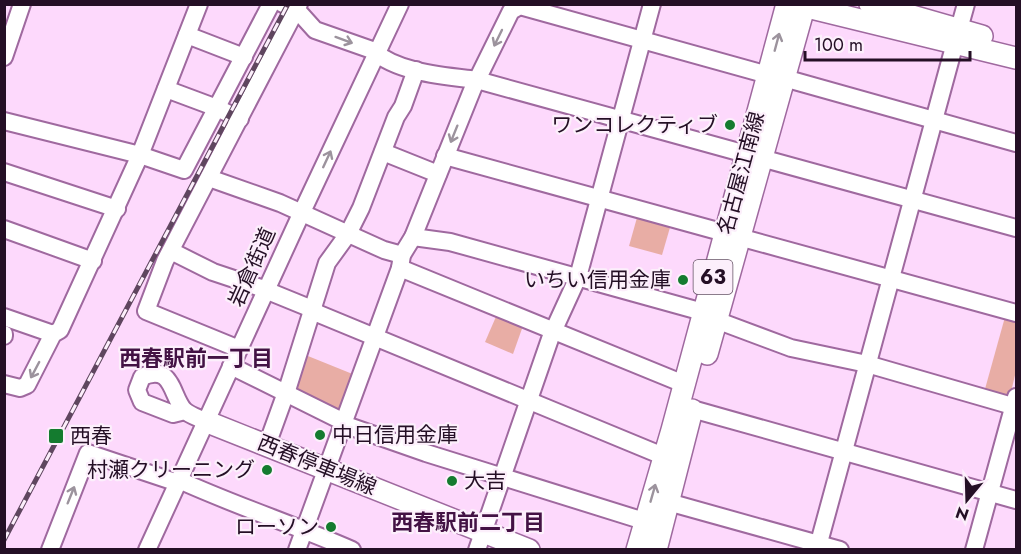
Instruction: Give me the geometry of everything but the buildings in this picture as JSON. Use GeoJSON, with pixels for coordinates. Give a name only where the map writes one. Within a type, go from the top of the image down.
{"type":"FeatureCollection","features":[{"type":"Feature","properties":{"kind":"main road"},"geometry":{"type":"LineString","coordinates":[[870,4],[1017,58]]}},
{"type":"Feature","properties":{"kind":"main road"},"geometry":{"type":"LineString","coordinates":[[798,5],[957,36],[1017,45]]}},
{"type":"Feature","properties":{"kind":"main road","name":"名古屋江南線"},"geometry":{"type":"LineString","coordinates":[[656,549],[692,409],[710,316],[776,76],[798,5]]}},
{"type":"Feature","properties":{"kind":"main road","name":"名古屋江南線"},"geometry":{"type":"LineString","coordinates":[[637,549],[684,384],[710,316]]}},
{"type":"Feature","properties":{"kind":"main road","name":"西春停車場線"},"geometry":{"type":"LineString","coordinates":[[205,421],[326,468],[480,540],[529,549]]}},
{"type":"Feature","properties":{"kind":"street"},"geometry":{"type":"LineString","coordinates":[[4,57],[9,28],[22,4]]}},
{"type":"Feature","properties":{"kind":"street"},"geometry":{"type":"LineString","coordinates":[[4,384],[20,388],[27,385],[53,334],[60,330],[140,155],[198,4]]}},
{"type":"Feature","properties":{"kind":"street"},"geometry":{"type":"LineString","coordinates":[[4,121],[140,155],[184,170],[271,4]]}},
{"type":"Feature","properties":{"kind":"street","name":"岩倉街道"},"geometry":{"type":"LineString","coordinates":[[147,549],[400,4]]}},
{"type":"Feature","properties":{"kind":"street"},"geometry":{"type":"LineString","coordinates":[[480,540],[554,331],[578,277],[652,4]]}},
{"type":"Feature","properties":{"kind":"street"},"geometry":{"type":"LineString","coordinates":[[818,547],[966,4]]}},
{"type":"Feature","properties":{"kind":"street"},"geometry":{"type":"LineString","coordinates":[[239,349],[146,311],[171,251],[240,119],[293,6],[315,30],[372,51],[379,57],[432,75],[477,80],[1017,228]]}},
{"type":"Feature","properties":{"kind":"street"},"geometry":{"type":"LineString","coordinates":[[297,549],[401,261],[477,80],[511,12],[520,6],[528,6],[642,41],[1017,142]]}},
{"type":"Feature","properties":{"kind":"street"},"geometry":{"type":"LineString","coordinates":[[187,35],[244,57]]}},
{"type":"Feature","properties":{"kind":"street"},"geometry":{"type":"LineString","coordinates":[[267,445],[327,263],[348,234],[361,208],[416,70]]}},
{"type":"Feature","properties":{"kind":"street"},"geometry":{"type":"LineString","coordinates":[[166,89],[240,119]]}},
{"type":"Feature","properties":{"kind":"street"},"geometry":{"type":"LineString","coordinates":[[383,152],[438,174]]}},
{"type":"Feature","properties":{"kind":"street"},"geometry":{"type":"LineString","coordinates":[[445,156],[1017,313]]}},
{"type":"Feature","properties":{"kind":"street"},"geometry":{"type":"LineString","coordinates":[[4,172],[117,209]]}},
{"type":"Feature","properties":{"kind":"street"},"geometry":{"type":"LineString","coordinates":[[209,178],[302,212],[384,250],[401,261],[554,331],[684,384]]}},
{"type":"Feature","properties":{"kind":"street"},"geometry":{"type":"LineString","coordinates":[[4,230],[93,261]]}},
{"type":"Feature","properties":{"kind":"street"},"geometry":{"type":"LineString","coordinates":[[412,237],[450,242],[578,277],[710,316],[791,348],[867,364],[1016,404],[974,549]]}},
{"type":"Feature","properties":{"kind":"street"},"geometry":{"type":"LineString","coordinates":[[171,251],[213,272],[312,309],[319,314],[663,456]]}},
{"type":"Feature","properties":{"kind":"street"},"geometry":{"type":"LineString","coordinates":[[5,335],[11,319],[53,334]]}},
{"type":"Feature","properties":{"kind":"street"},"geometry":{"type":"LineString","coordinates":[[231,366],[343,423],[426,453],[644,521]]}},
{"type":"Feature","properties":{"kind":"street"},"geometry":{"type":"LineString","coordinates":[[692,409],[1017,500]]}},
{"type":"Feature","properties":{"kind":"street"},"geometry":{"type":"LineString","coordinates":[[185,411],[205,421]]}},
{"type":"Feature","properties":{"kind":"street"},"geometry":{"type":"LineString","coordinates":[[50,549],[88,453],[179,482],[352,549]]}},
{"type":"Feature","properties":{"kind":"street"},"geometry":{"type":"LineString","coordinates":[[668,502],[818,547],[840,549]]}},
{"type":"Feature","properties":{"kind":"shaded area"},"geometry":{"type":"Polygon","coordinates":[[[638,214],[671,224],[662,255],[629,246],[638,214]]]}},
{"type":"Feature","properties":{"kind":"shaded area"},"geometry":{"type":"Polygon","coordinates":[[[498,312],[524,323],[513,354],[485,342],[498,312]]]}},
{"type":"Feature","properties":{"kind":"shaded area"},"geometry":{"type":"Polygon","coordinates":[[[1005,317],[1016,320],[1016,371],[1011,392],[1006,395],[985,389],[1005,317]]]}},
{"type":"Feature","properties":{"kind":"shaded area"},"geometry":{"type":"Polygon","coordinates":[[[303,354],[355,375],[344,408],[338,410],[293,388],[303,354]]]}},
{"type":"Feature","properties":{"kind":"railway"},"geometry":{"type":"LineString","coordinates":[[4,540],[288,4]]}},
{"type":"Feature","properties":{"kind":"place","name":"ワンコレクティブ"},"geometry":{"type":"Point","coordinates":[730,125]}},
{"type":"Feature","properties":{"kind":"place","name":"いちい信用金庫"},"geometry":{"type":"Point","coordinates":[683,280]}},
{"type":"Feature","properties":{"kind":"place","name":"中日信用金庫"},"geometry":{"type":"Point","coordinates":[320,435]}},
{"type":"Feature","properties":{"kind":"place","name":"西春"},"geometry":{"type":"Point","coordinates":[56,436]}},
{"type":"Feature","properties":{"kind":"place","name":"村瀬クリーニング"},"geometry":{"type":"Point","coordinates":[267,470]}},
{"type":"Feature","properties":{"kind":"place","name":"大吉"},"geometry":{"type":"Point","coordinates":[452,481]}},
{"type":"Feature","properties":{"kind":"place","name":"ローソン"},"geometry":{"type":"Point","coordinates":[331,527]}},
{"type":"Feature","properties":{"kind":"district","name":"西春駅前一丁目"},"geometry":{"type":"Point","coordinates":[196,358]}},
{"type":"Feature","properties":{"kind":"district","name":"西春駅前二丁目"},"geometry":{"type":"Point","coordinates":[468,522]}}]}
